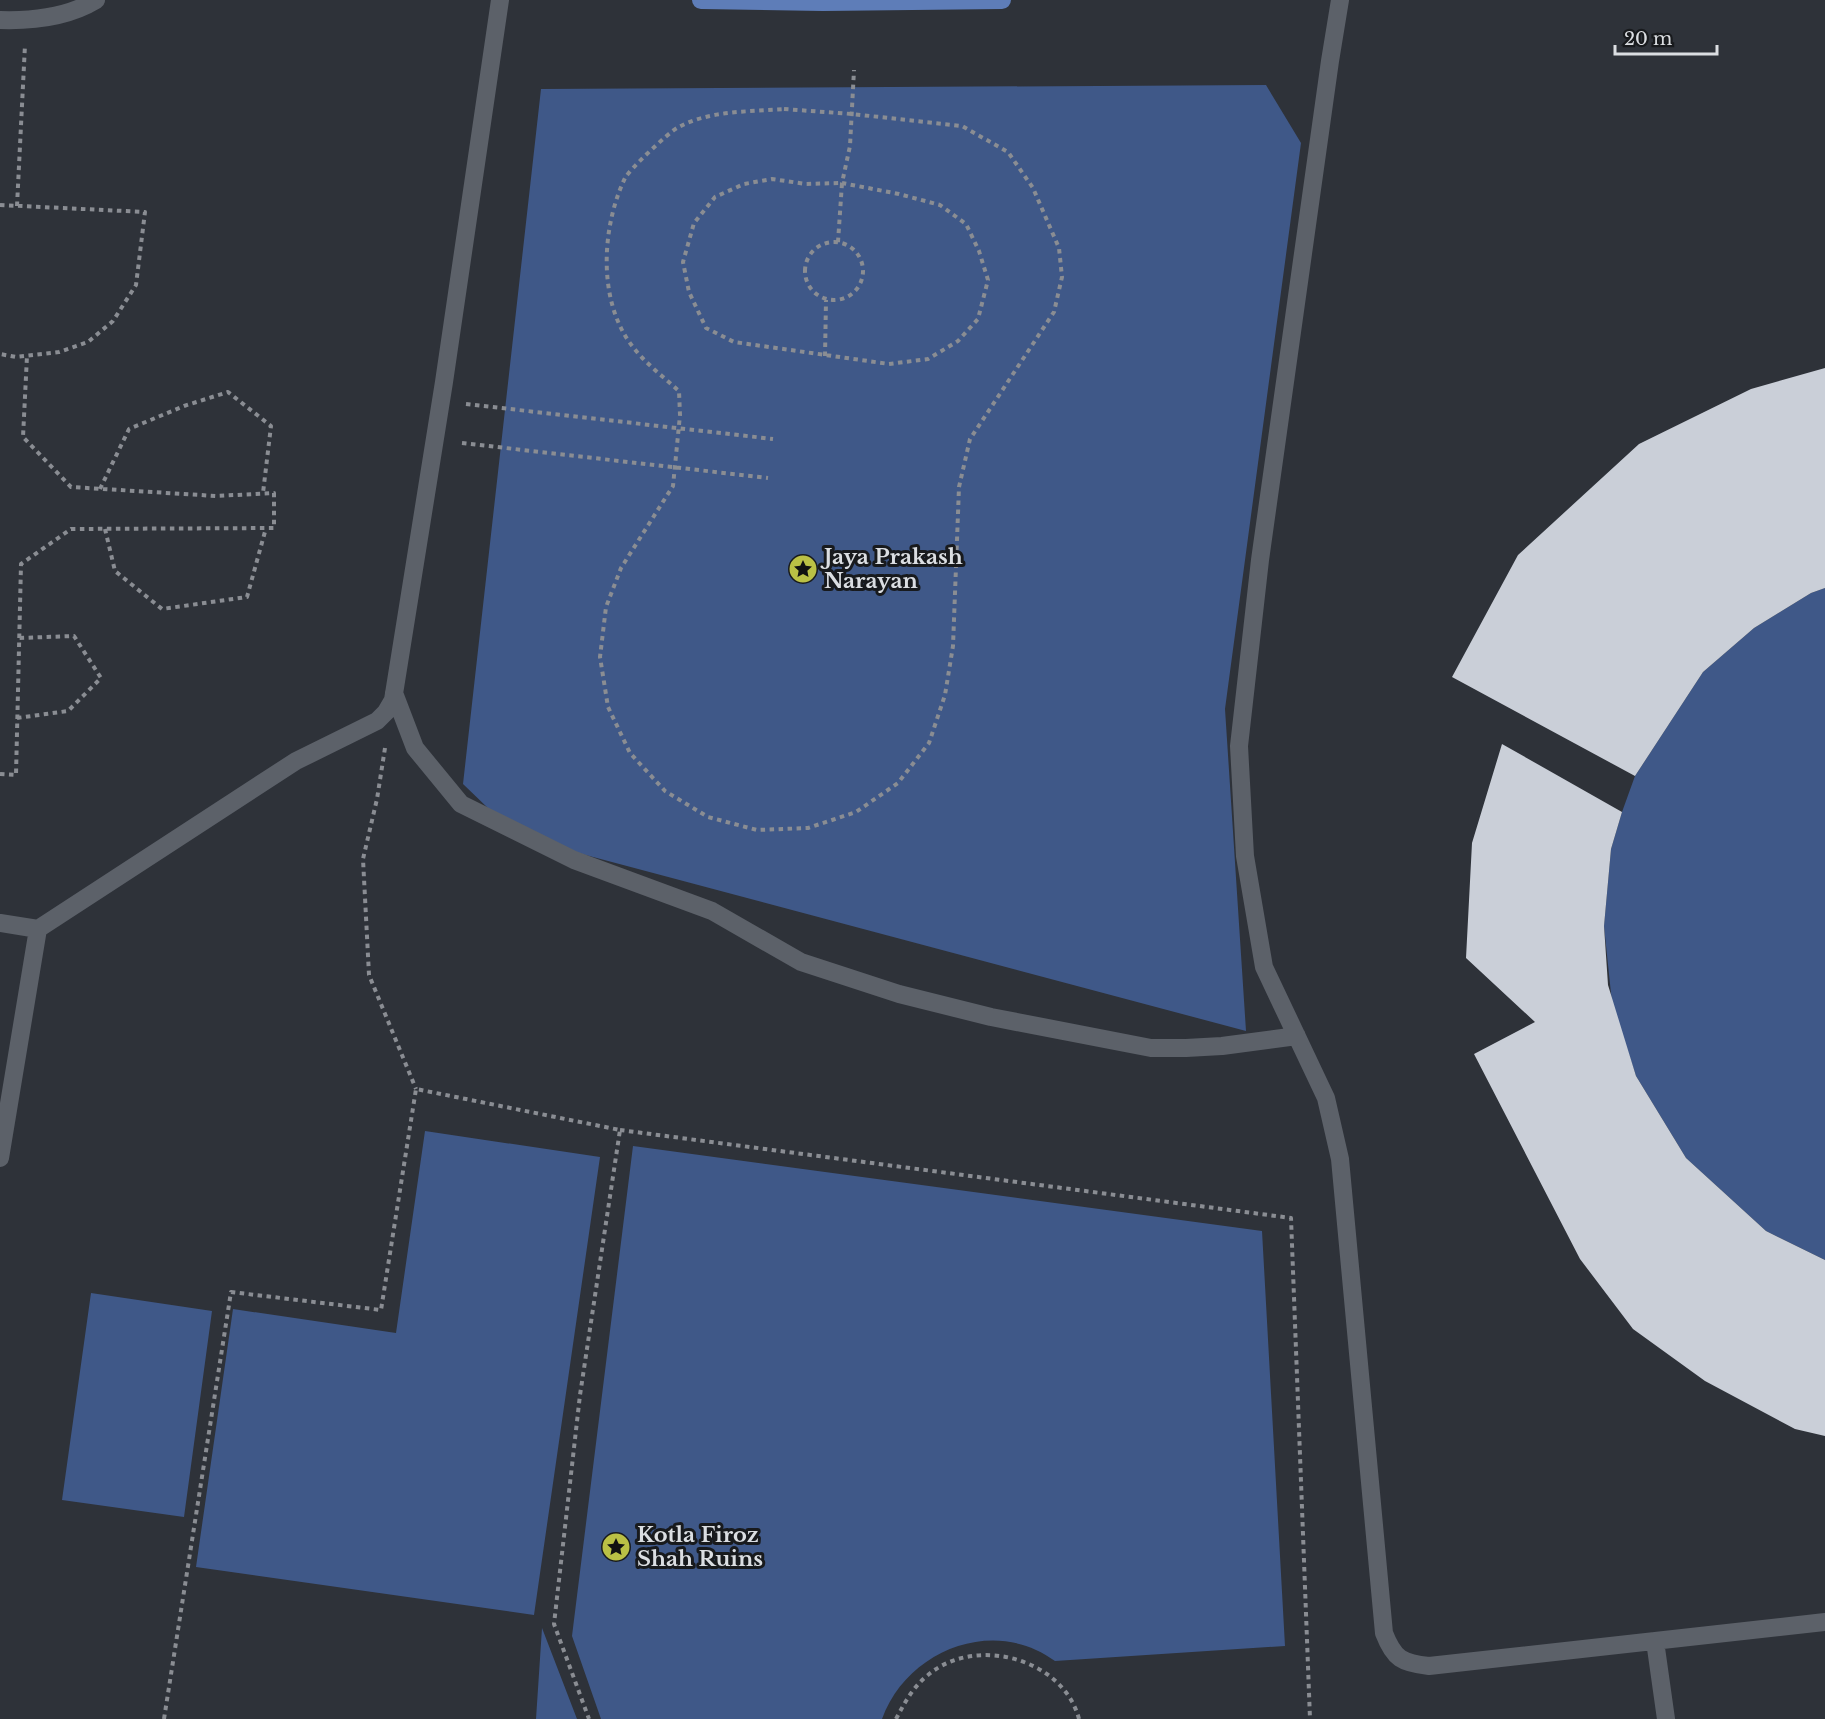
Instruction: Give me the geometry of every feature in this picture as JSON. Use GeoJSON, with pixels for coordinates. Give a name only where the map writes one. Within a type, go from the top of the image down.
{"type":"FeatureCollection","features":[{"type":"Feature","properties":{"kind":"main road"},"geometry":{"type":"LineString","coordinates":[[701,0],[823,2],[1002,0]]}},
{"type":"Feature","properties":{"kind":"street"},"geometry":{"type":"LineString","coordinates":[[0,20],[26,21],[59,15],[96,0]]}},
{"type":"Feature","properties":{"kind":"street"},"geometry":{"type":"LineString","coordinates":[[0,923],[38,929],[296,761],[377,721],[386,712],[394,693],[435,440],[500,0]]}},
{"type":"Feature","properties":{"kind":"street"},"geometry":{"type":"LineString","coordinates":[[1340,0],[1262,549],[1239,746],[1245,856],[1264,967],[1326,1098],[1340,1159],[1384,1633],[1390,1647],[1400,1659],[1412,1664],[1430,1666],[1825,1622]]}},
{"type":"Feature","properties":{"kind":"street"},"geometry":{"type":"LineString","coordinates":[[394,693],[415,748],[461,804],[574,860],[712,911],[801,962],[922,1000],[991,1017],[1151,1048],[1222,1046],[1297,1036]]}},
{"type":"Feature","properties":{"kind":"street"},"geometry":{"type":"LineString","coordinates":[[0,1158],[38,929]]}},
{"type":"Feature","properties":{"kind":"street"},"geometry":{"type":"LineString","coordinates":[[1655,1641],[1666,1719]]}},
{"type":"Feature","properties":{"kind":"path"},"geometry":{"type":"LineString","coordinates":[[17,206],[26,21]]}},
{"type":"Feature","properties":{"kind":"path"},"geometry":{"type":"LineString","coordinates":[[838,242],[842,183],[850,146],[854,70]]}},
{"type":"Feature","properties":{"kind":"path"},"geometry":{"type":"LineString","coordinates":[[784,109],[962,126],[1008,152],[1033,188],[1059,248],[1062,277],[1054,312],[970,439],[959,487],[953,646],[945,695],[929,742],[898,783],[856,812],[808,828],[757,830],[708,817],[665,791],[630,753],[608,707],[600,657],[606,607],[621,568],[673,486],[679,428],[679,391],[638,354],[621,328],[610,299],[607,266],[609,233],[616,203],[626,176],[676,128],[708,115],[784,109]]}},
{"type":"Feature","properties":{"kind":"path"},"geometry":{"type":"LineString","coordinates":[[772,179],[806,184],[842,183],[940,205],[966,224],[979,251],[988,280],[978,319],[958,340],[928,359],[889,364],[734,342],[706,328],[689,292],[682,262],[694,223],[716,197],[744,184],[772,179]]}},
{"type":"Feature","properties":{"kind":"path"},"geometry":{"type":"LineString","coordinates":[[0,206],[145,212],[136,285],[113,321],[88,342],[59,352],[16,357],[0,354]]}},
{"type":"Feature","properties":{"kind":"path"},"geometry":{"type":"LineString","coordinates":[[828,242],[848,245],[861,258],[864,278],[860,287],[853,294],[836,301],[826,300],[817,296],[810,289],[806,280],[807,261],[812,252],[828,242]]}},
{"type":"Feature","properties":{"kind":"path"},"geometry":{"type":"LineString","coordinates":[[825,356],[826,300]]}},
{"type":"Feature","properties":{"kind":"path"},"geometry":{"type":"LineString","coordinates":[[0,774],[16,776],[21,564],[71,529],[274,528],[274,493],[216,496],[71,487],[23,437],[27,356]]}},
{"type":"Feature","properties":{"kind":"path"},"geometry":{"type":"LineString","coordinates":[[100,489],[129,429],[184,406],[228,392],[271,426],[263,494]]}},
{"type":"Feature","properties":{"kind":"path"},"geometry":{"type":"LineString","coordinates":[[441,401],[773,439]]}},
{"type":"Feature","properties":{"kind":"path"},"geometry":{"type":"LineString","coordinates":[[435,440],[768,478]]}},
{"type":"Feature","properties":{"kind":"path"},"geometry":{"type":"LineString","coordinates":[[105,529],[115,571],[162,609],[247,597],[266,528]]}},
{"type":"Feature","properties":{"kind":"path"},"geometry":{"type":"LineString","coordinates":[[17,718],[68,711],[101,678],[74,636],[19,638]]}},
{"type":"Feature","properties":{"kind":"path"},"geometry":{"type":"LineString","coordinates":[[164,1719],[231,1292],[381,1310],[416,1089],[369,975],[363,860],[377,799]]}},
{"type":"Feature","properties":{"kind":"path"},"geometry":{"type":"LineString","coordinates":[[416,1089],[620,1130],[1291,1218],[1310,1719]]}},
{"type":"Feature","properties":{"kind":"path"},"geometry":{"type":"LineString","coordinates":[[589,1719],[554,1624],[580,1395],[620,1130]]}},
{"type":"Feature","properties":{"kind":"path"},"geometry":{"type":"LineString","coordinates":[[896,1719],[909,1695],[929,1674],[955,1660],[984,1654],[1013,1657],[1040,1669],[1063,1689],[1078,1713],[1079,1719]]}},
{"type":"Feature","properties":{"kind":"shaded area"},"geometry":{"type":"Polygon","coordinates":[[[1266,85],[1301,143],[1225,709],[1246,1031],[518,837],[463,784],[541,89],[1266,85]]]}},
{"type":"Feature","properties":{"kind":"shaded area"},"geometry":{"type":"Polygon","coordinates":[[[1825,588],[1825,1260],[1766,1231],[1686,1158],[1636,1076],[1612,1003],[1604,926],[1611,849],[1635,776],[1703,672],[1754,628],[1811,593],[1825,588]]]}},
{"type":"Feature","properties":{"kind":"shaded area"},"geometry":{"type":"Polygon","coordinates":[[[425,1131],[600,1157],[534,1615],[196,1567],[233,1309],[396,1333],[425,1131]]]}},
{"type":"Feature","properties":{"kind":"shaded area"},"geometry":{"type":"Polygon","coordinates":[[[633,1146],[1262,1231],[1285,1646],[1055,1661],[1031,1648],[1006,1641],[980,1641],[955,1647],[932,1658],[911,1675],[894,1695],[882,1719],[601,1719],[572,1636],[633,1146]]]}},
{"type":"Feature","properties":{"kind":"shaded area"},"geometry":{"type":"Polygon","coordinates":[[[91,1293],[212,1311],[184,1517],[62,1500],[91,1293]]]}},
{"type":"Feature","properties":{"kind":"shaded area"},"geometry":{"type":"Polygon","coordinates":[[[542,1628],[577,1719],[536,1719],[542,1628]]]}},
{"type":"Feature","properties":{"kind":"building"},"geometry":{"type":"Polygon","coordinates":[[[1825,368],[1825,588],[1811,593],[1754,628],[1703,672],[1635,776],[1452,677],[1518,555],[1639,444],[1751,389],[1825,368]]]}},
{"type":"Feature","properties":{"kind":"building"},"geometry":{"type":"Polygon","coordinates":[[[1502,744],[1622,812],[1611,849],[1604,926],[1608,985],[1636,1076],[1686,1158],[1766,1231],[1825,1260],[1825,1436],[1795,1429],[1705,1381],[1633,1329],[1580,1259],[1474,1054],[1535,1022],[1466,958],[1472,843],[1502,744]]]}},
{"type":"Feature","properties":{"kind":"place","name":"Jaya Prakash Narayan"},"geometry":{"type":"Point","coordinates":[803,569]}},
{"type":"Feature","properties":{"kind":"place","name":"Kotla Firoz Shah Ruins"},"geometry":{"type":"Point","coordinates":[616,1547]}}]}
